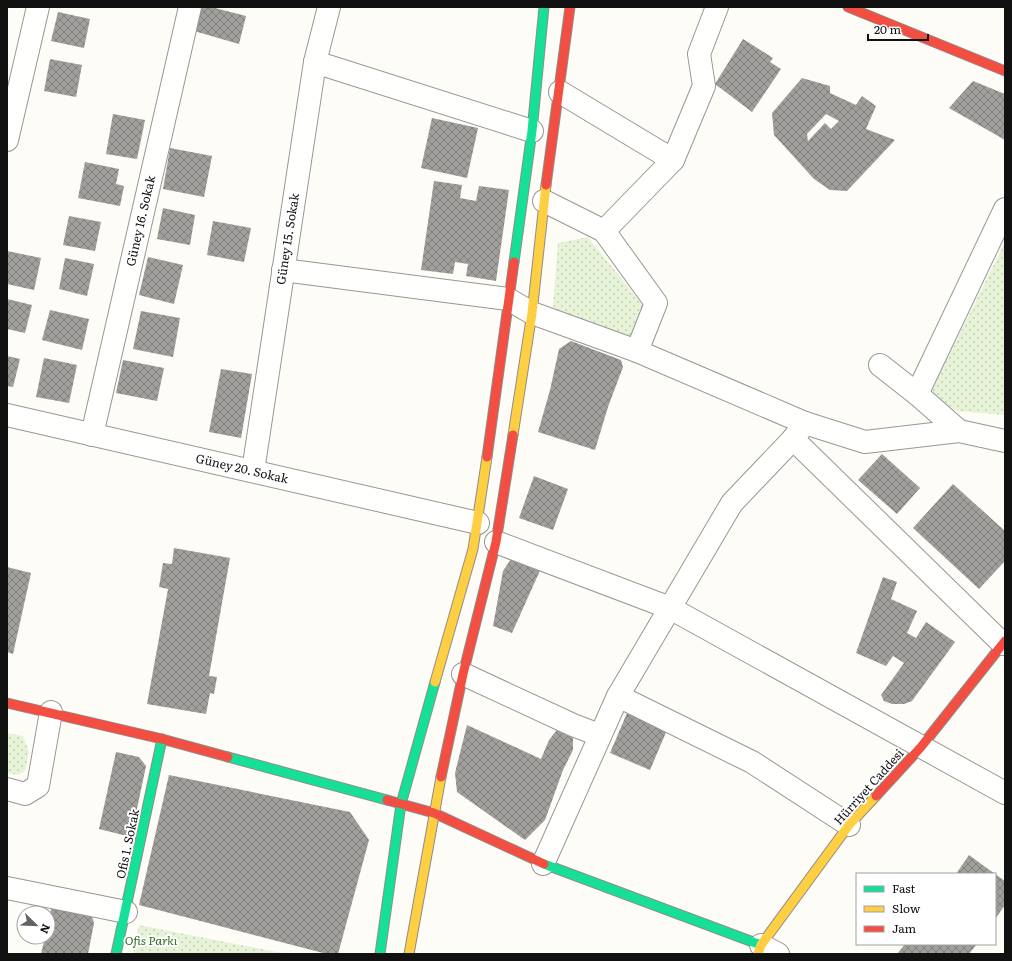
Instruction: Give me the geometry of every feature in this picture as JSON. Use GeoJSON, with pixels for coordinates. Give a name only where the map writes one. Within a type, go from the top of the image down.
{"type":"FeatureCollection","features":[{"type":"Feature","properties":{"kind":"main road"},"geometry":{"type":"LineString","coordinates":[[380,954],[400,804],[473,550],[478,523],[532,131],[544,7]]}},
{"type":"Feature","properties":{"kind":"main road"},"geometry":{"type":"LineString","coordinates":[[409,954],[434,814],[463,674],[496,542],[532,313],[544,201],[560,92],[570,7]]}},
{"type":"Feature","properties":{"kind":"main road"},"geometry":{"type":"LineString","coordinates":[[848,7],[1005,71]]}},
{"type":"Feature","properties":{"kind":"main road","name":"Hürriyet Caddesi"},"geometry":{"type":"LineString","coordinates":[[766,951],[849,825],[921,747],[1004,643]]}},
{"type":"Feature","properties":{"kind":"main road"},"geometry":{"type":"LineString","coordinates":[[7,703],[162,738],[434,814],[544,864],[766,951]]}},
{"type":"Feature","properties":{"kind":"main road","name":"Ofis 1. Sokak"},"geometry":{"type":"LineString","coordinates":[[116,954],[162,738]]}},
{"type":"Feature","properties":{"kind":"street"},"geometry":{"type":"LineString","coordinates":[[7,140],[38,7]]}},
{"type":"Feature","properties":{"kind":"street","name":"Güney 16. Sokak"},"geometry":{"type":"LineString","coordinates":[[92,435],[190,7]]}},
{"type":"Feature","properties":{"kind":"street","name":"Güney 15. Sokak"},"geometry":{"type":"LineString","coordinates":[[253,471],[315,62],[329,7]]}},
{"type":"Feature","properties":{"kind":"street"},"geometry":{"type":"LineString","coordinates":[[604,231],[673,160],[704,86],[699,54],[717,7]]}},
{"type":"Feature","properties":{"kind":"street"},"geometry":{"type":"LineString","coordinates":[[315,62],[532,131]]}},
{"type":"Feature","properties":{"kind":"street"},"geometry":{"type":"LineString","coordinates":[[560,92],[673,160]]}},
{"type":"Feature","properties":{"kind":"street"},"geometry":{"type":"LineString","coordinates":[[544,201],[604,231],[656,303],[637,351]]}},
{"type":"Feature","properties":{"kind":"street"},"geometry":{"type":"LineString","coordinates":[[917,394],[1005,209]]}},
{"type":"Feature","properties":{"kind":"street"},"geometry":{"type":"LineString","coordinates":[[283,270],[508,299],[532,313],[637,351],[799,431],[865,442],[959,430],[1005,441]]}},
{"type":"Feature","properties":{"kind":"street"},"geometry":{"type":"LineString","coordinates":[[880,365],[959,430]]}},
{"type":"Feature","properties":{"kind":"street","name":"Güney 20. Sokak"},"geometry":{"type":"LineString","coordinates":[[7,415],[478,523]]}},
{"type":"Feature","properties":{"kind":"street"},"geometry":{"type":"LineString","coordinates":[[544,864],[599,735],[618,696],[732,503],[799,431]]}},
{"type":"Feature","properties":{"kind":"street"},"geometry":{"type":"LineString","coordinates":[[799,431],[1004,643]]}},
{"type":"Feature","properties":{"kind":"street"},"geometry":{"type":"LineString","coordinates":[[496,542],[670,608],[1005,793]]}},
{"type":"Feature","properties":{"kind":"street"},"geometry":{"type":"LineString","coordinates":[[463,674],[573,725],[599,735]]}},
{"type":"Feature","properties":{"kind":"street"},"geometry":{"type":"LineString","coordinates":[[618,696],[752,762],[849,825]]}},
{"type":"Feature","properties":{"kind":"street"},"geometry":{"type":"LineString","coordinates":[[7,789],[25,794],[38,786],[50,712]]}},
{"type":"Feature","properties":{"kind":"street"},"geometry":{"type":"LineString","coordinates":[[7,888],[126,912]]}},
{"type":"Feature","properties":{"kind":"green space"},"geometry":{"type":"Polygon","coordinates":[[[588,237],[649,313],[631,338],[564,316],[553,307],[558,243],[588,237]]]}},
{"type":"Feature","properties":{"kind":"green space"},"geometry":{"type":"Polygon","coordinates":[[[1005,242],[1005,415],[957,411],[930,394],[1005,242]]]}},
{"type":"Feature","properties":{"kind":"green space"},"geometry":{"type":"Polygon","coordinates":[[[7,733],[23,736],[29,752],[25,771],[18,775],[7,773],[7,733]]]}},
{"type":"Feature","properties":{"kind":"green space","name":"Ofis Parkı"},"geometry":{"type":"Polygon","coordinates":[[[139,925],[287,954],[133,954],[139,925]]]}},
{"type":"Feature","properties":{"kind":"building"},"geometry":{"type":"Polygon","coordinates":[[[201,7],[211,7],[246,16],[239,44],[194,31],[201,7]]]}},
{"type":"Feature","properties":{"kind":"building"},"geometry":{"type":"Polygon","coordinates":[[[58,12],[90,19],[84,48],[51,41],[58,12]]]}},
{"type":"Feature","properties":{"kind":"building"},"geometry":{"type":"Polygon","coordinates":[[[743,39],[773,58],[770,62],[781,69],[752,112],[715,84],[743,39]]]}},
{"type":"Feature","properties":{"kind":"building"},"geometry":{"type":"Polygon","coordinates":[[[50,59],[82,65],[76,97],[44,91],[50,59]]]}},
{"type":"Feature","properties":{"kind":"building"},"geometry":{"type":"Polygon","coordinates":[[[802,78],[830,86],[830,93],[856,105],[862,96],[876,106],[866,129],[895,140],[847,191],[830,190],[814,179],[774,135],[772,113],[802,78]],[[826,114],[807,134],[808,141],[825,123],[831,129],[839,121],[826,114]]]}},
{"type":"Feature","properties":{"kind":"building"},"geometry":{"type":"Polygon","coordinates":[[[973,81],[1005,94],[1005,140],[949,108],[973,81]]]}},
{"type":"Feature","properties":{"kind":"building"},"geometry":{"type":"Polygon","coordinates":[[[113,114],[145,120],[137,159],[106,154],[113,114]]]}},
{"type":"Feature","properties":{"kind":"building"},"geometry":{"type":"Polygon","coordinates":[[[432,118],[478,128],[467,178],[421,168],[432,118]]]}},
{"type":"Feature","properties":{"kind":"building"},"geometry":{"type":"Polygon","coordinates":[[[170,148],[212,156],[204,197],[163,189],[170,148]]]}},
{"type":"Feature","properties":{"kind":"building"},"geometry":{"type":"Polygon","coordinates":[[[85,162],[119,169],[116,184],[124,186],[120,206],[78,198],[85,162]]]}},
{"type":"Feature","properties":{"kind":"building"},"geometry":{"type":"Polygon","coordinates":[[[434,181],[462,185],[460,198],[476,201],[479,186],[509,190],[496,281],[466,276],[468,264],[455,262],[453,274],[421,270],[434,181]]]}},
{"type":"Feature","properties":{"kind":"building"},"geometry":{"type":"Polygon","coordinates":[[[163,208],[195,215],[190,245],[157,239],[163,208]]]}},
{"type":"Feature","properties":{"kind":"building"},"geometry":{"type":"Polygon","coordinates":[[[69,216],[101,222],[95,251],[63,245],[69,216]]]}},
{"type":"Feature","properties":{"kind":"building"},"geometry":{"type":"Polygon","coordinates":[[[213,221],[251,228],[244,262],[207,255],[213,221]]]}},
{"type":"Feature","properties":{"kind":"building"},"geometry":{"type":"Polygon","coordinates":[[[7,251],[41,258],[34,290],[7,284],[7,251]]]}},
{"type":"Feature","properties":{"kind":"building"},"geometry":{"type":"Polygon","coordinates":[[[148,257],[183,265],[174,304],[139,295],[148,257]]]}},
{"type":"Feature","properties":{"kind":"building"},"geometry":{"type":"Polygon","coordinates":[[[65,258],[94,264],[87,296],[59,289],[65,258]]]}},
{"type":"Feature","properties":{"kind":"building"},"geometry":{"type":"Polygon","coordinates":[[[7,299],[32,305],[25,333],[7,329],[7,299]]]}},
{"type":"Feature","properties":{"kind":"building"},"geometry":{"type":"Polygon","coordinates":[[[50,310],[89,319],[82,350],[42,340],[50,310]]]}},
{"type":"Feature","properties":{"kind":"building"},"geometry":{"type":"Polygon","coordinates":[[[141,311],[180,318],[173,357],[133,349],[141,311]]]}},
{"type":"Feature","properties":{"kind":"building"},"geometry":{"type":"Polygon","coordinates":[[[571,341],[621,360],[623,367],[608,407],[595,450],[538,432],[550,390],[559,349],[571,341]]]}},
{"type":"Feature","properties":{"kind":"building"},"geometry":{"type":"Polygon","coordinates":[[[7,356],[20,359],[13,387],[7,386],[7,356]]]}},
{"type":"Feature","properties":{"kind":"building"},"geometry":{"type":"Polygon","coordinates":[[[44,358],[77,365],[69,403],[36,397],[44,358]]]}},
{"type":"Feature","properties":{"kind":"building"},"geometry":{"type":"Polygon","coordinates":[[[123,360],[164,368],[157,401],[116,393],[123,360]]]}},
{"type":"Feature","properties":{"kind":"building"},"geometry":{"type":"Polygon","coordinates":[[[221,369],[252,374],[241,438],[209,432],[221,369]]]}},
{"type":"Feature","properties":{"kind":"building"},"geometry":{"type":"Polygon","coordinates":[[[882,454],[920,488],[897,514],[858,480],[882,454]]]}},
{"type":"Feature","properties":{"kind":"building"},"geometry":{"type":"Polygon","coordinates":[[[534,476],[568,489],[553,530],[519,518],[534,476]]]}},
{"type":"Feature","properties":{"kind":"building"},"geometry":{"type":"Polygon","coordinates":[[[953,484],[1005,531],[1005,561],[979,589],[913,528],[953,484]]]}},
{"type":"Feature","properties":{"kind":"building"},"geometry":{"type":"Polygon","coordinates":[[[174,548],[230,558],[209,676],[217,677],[214,694],[210,693],[206,714],[147,704],[168,589],[159,587],[163,563],[172,564],[174,548]]]}},
{"type":"Feature","properties":{"kind":"building"},"geometry":{"type":"Polygon","coordinates":[[[511,559],[542,566],[512,633],[493,626],[503,571],[511,559]]]}},
{"type":"Feature","properties":{"kind":"building"},"geometry":{"type":"Polygon","coordinates":[[[7,567],[31,573],[13,654],[7,652],[7,567]]]}},
{"type":"Feature","properties":{"kind":"building"},"geometry":{"type":"Polygon","coordinates":[[[883,577],[897,582],[891,599],[917,611],[907,633],[916,638],[926,622],[955,642],[912,701],[904,704],[892,704],[884,701],[881,695],[904,663],[893,656],[886,666],[856,653],[883,577]]]}},
{"type":"Feature","properties":{"kind":"building"},"geometry":{"type":"Polygon","coordinates":[[[627,713],[667,730],[650,770],[610,753],[627,713]]]}},
{"type":"Feature","properties":{"kind":"building"},"geometry":{"type":"Polygon","coordinates":[[[467,725],[541,759],[549,740],[557,730],[573,738],[573,750],[563,770],[545,820],[525,840],[457,792],[455,773],[467,725]]]}},
{"type":"Feature","properties":{"kind":"building"},"geometry":{"type":"Polygon","coordinates":[[[116,752],[139,757],[146,766],[131,837],[99,829],[116,752]]]}},
{"type":"Feature","properties":{"kind":"building"},"geometry":{"type":"Polygon","coordinates":[[[169,775],[350,812],[369,840],[338,954],[327,954],[139,905],[169,775]]]}},
{"type":"Feature","properties":{"kind":"building"},"geometry":{"type":"Polygon","coordinates":[[[969,855],[994,873],[957,873],[969,855]]]}},
{"type":"Feature","properties":{"kind":"building"},"geometry":{"type":"Polygon","coordinates":[[[996,875],[1005,881],[1005,905],[996,918],[996,875]]]}},
{"type":"Feature","properties":{"kind":"building"},"geometry":{"type":"Polygon","coordinates":[[[56,905],[92,916],[94,923],[88,954],[41,954],[43,945],[56,945],[56,905]]]}},
{"type":"Feature","properties":{"kind":"building"},"geometry":{"type":"Polygon","coordinates":[[[904,945],[976,945],[969,954],[897,954],[904,945]]]}},
{"type":"Feature","properties":{"kind":"traffic: fast"},"geometry":{"type":"LineString","coordinates":[[514,262],[532,131],[544,7]]}},
{"type":"Feature","properties":{"kind":"traffic: fast"},"geometry":{"type":"LineString","coordinates":[[380,954],[401,804],[435,682]]}},
{"type":"Feature","properties":{"kind":"traffic: fast"},"geometry":{"type":"LineString","coordinates":[[116,954],[162,739]]}},
{"type":"Feature","properties":{"kind":"traffic: fast"},"geometry":{"type":"LineString","coordinates":[[228,757],[387,800]]}},
{"type":"Feature","properties":{"kind":"traffic: fast"},"geometry":{"type":"LineString","coordinates":[[544,864],[761,945]]}},
{"type":"Feature","properties":{"kind":"traffic: slow"},"geometry":{"type":"LineString","coordinates":[[513,435],[532,313],[546,185]]}},
{"type":"Feature","properties":{"kind":"traffic: slow"},"geometry":{"type":"LineString","coordinates":[[435,682],[473,549],[487,457]]}},
{"type":"Feature","properties":{"kind":"traffic: slow"},"geometry":{"type":"LineString","coordinates":[[409,954],[441,777]]}},
{"type":"Feature","properties":{"kind":"traffic: slow"},"geometry":{"type":"LineString","coordinates":[[758,954],[761,945],[849,825],[876,796]]}},
{"type":"Feature","properties":{"kind":"traffic: jam"},"geometry":{"type":"LineString","coordinates":[[546,185],[570,7]]}},
{"type":"Feature","properties":{"kind":"traffic: jam"},"geometry":{"type":"LineString","coordinates":[[848,7],[1005,71]]}},
{"type":"Feature","properties":{"kind":"traffic: jam"},"geometry":{"type":"LineString","coordinates":[[487,457],[514,262]]}},
{"type":"Feature","properties":{"kind":"traffic: jam"},"geometry":{"type":"LineString","coordinates":[[441,777],[463,674],[496,542],[513,435]]}},
{"type":"Feature","properties":{"kind":"traffic: jam"},"geometry":{"type":"LineString","coordinates":[[876,796],[921,747],[1005,641]]}},
{"type":"Feature","properties":{"kind":"traffic: jam"},"geometry":{"type":"LineString","coordinates":[[7,703],[162,739],[228,757]]}},
{"type":"Feature","properties":{"kind":"traffic: jam"},"geometry":{"type":"LineString","coordinates":[[387,800],[434,813],[544,864]]}}]}
